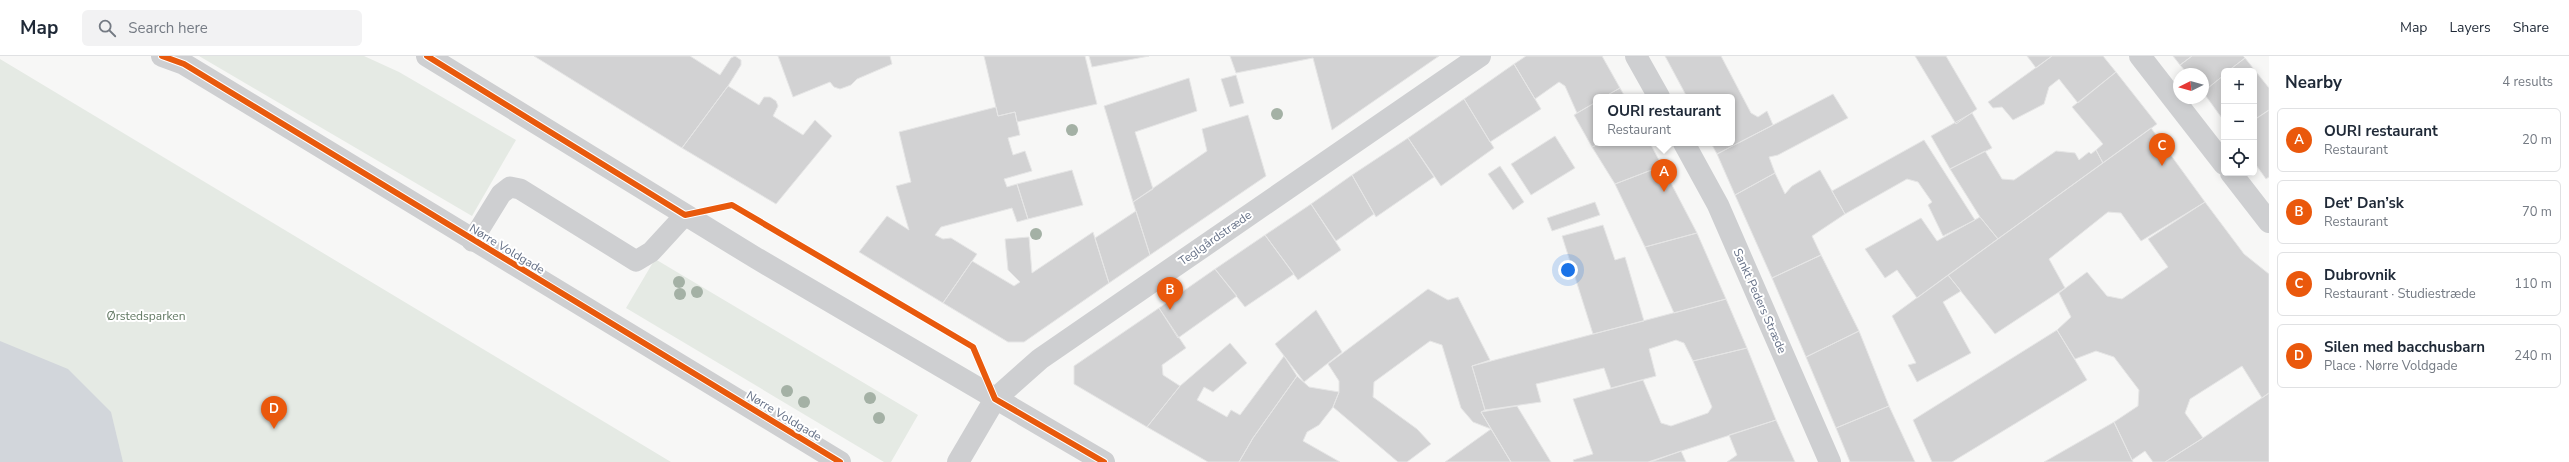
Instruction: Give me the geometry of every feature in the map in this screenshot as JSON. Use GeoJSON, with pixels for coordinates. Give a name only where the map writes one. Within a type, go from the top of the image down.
{"type":"FeatureCollection","features":[{"type":"Feature","properties":{"kind":"street","name":"Nørre Voldgade"},"geometry":{"type":"LineString","coordinates":[[162,56],[184,64],[472,241],[840,462]]}},
{"type":"Feature","properties":{"kind":"street"},"geometry":{"type":"LineString","coordinates":[[427,56],[685,215],[1104,462]]}},
{"type":"Feature","properties":{"kind":"street","name":"Teglgårdstræde"},"geometry":{"type":"LineString","coordinates":[[958,462],[996,399],[1040,359],[1480,56]]}},
{"type":"Feature","properties":{"kind":"street"},"geometry":{"type":"LineString","coordinates":[[1636,56],[1657,94]]}},
{"type":"Feature","properties":{"kind":"street"},"geometry":{"type":"LineString","coordinates":[[2140,56],[2221,160]]}},
{"type":"Feature","properties":{"kind":"street","name":"Sankt Peders Stræde"},"geometry":{"type":"LineString","coordinates":[[1686,146],[1718,205],[1830,462]]}},
{"type":"Feature","properties":{"kind":"street"},"geometry":{"type":"LineString","coordinates":[[2233,176],[2269,222]]}},
{"type":"Feature","properties":{"kind":"lane"},"geometry":{"type":"LineString","coordinates":[[472,241],[502,194],[510,187],[520,189],[636,261],[651,252],[685,215]]}},
{"type":"Feature","properties":{"kind":"green space"},"geometry":{"type":"Polygon","coordinates":[[[199,56],[364,56],[399,72],[516,140],[472,216],[199,56]]]}},
{"type":"Feature","properties":{"kind":"green space","name":"Ørstedsparken"},"geometry":{"type":"Polygon","coordinates":[[[0,59],[671,462],[0,462],[0,59]]]}},
{"type":"Feature","properties":{"kind":"green space"},"geometry":{"type":"Polygon","coordinates":[[[655,259],[918,415],[891,462],[884,462],[626,308],[655,259]]]}},
{"type":"Feature","properties":{"kind":"shaded area"},"geometry":{"type":"Polygon","coordinates":[[[0,341],[68,369],[111,412],[123,462],[0,462],[0,341]]]}},
{"type":"Feature","properties":{"kind":"building"},"geometry":{"type":"Polygon","coordinates":[[[534,56],[690,56],[720,75],[731,58],[735,56],[741,60],[741,65],[728,86],[682,148],[534,56]]]}},
{"type":"Feature","properties":{"kind":"building"},"geometry":{"type":"Polygon","coordinates":[[[778,56],[890,56],[892,64],[857,79],[851,85],[840,89],[834,87],[830,82],[793,97],[778,56]]]}},
{"type":"Feature","properties":{"kind":"building"},"geometry":{"type":"Polygon","coordinates":[[[984,56],[1085,56],[1097,104],[1017,122],[1015,112],[998,116],[984,56]]]}},
{"type":"Feature","properties":{"kind":"building"},"geometry":{"type":"Polygon","coordinates":[[[1089,56],[1149,56],[1092,67],[1089,56]]]}},
{"type":"Feature","properties":{"kind":"building"},"geometry":{"type":"Polygon","coordinates":[[[1230,56],[1439,56],[1332,130],[1313,58],[1236,73],[1230,56]]]}},
{"type":"Feature","properties":{"kind":"building"},"geometry":{"type":"Polygon","coordinates":[[[1526,56],[1602,56],[1620,88],[1609,94],[1593,94],[1593,104],[1577,113],[1565,86],[1559,82],[1535,99],[1514,64],[1526,56]]]}},
{"type":"Feature","properties":{"kind":"building"},"geometry":{"type":"Polygon","coordinates":[[[1665,56],[1721,56],[1751,113],[1758,117],[1767,111],[1773,125],[1735,145],[1735,94],[1685,94],[1665,56]]]}},
{"type":"Feature","properties":{"kind":"building"},"geometry":{"type":"Polygon","coordinates":[[[1915,56],[1946,56],[1977,109],[1956,124],[1915,56]]]}},
{"type":"Feature","properties":{"kind":"building"},"geometry":{"type":"Polygon","coordinates":[[[2027,56],[2052,56],[2036,68],[2027,56]]]}},
{"type":"Feature","properties":{"kind":"building"},"geometry":{"type":"Polygon","coordinates":[[[2052,56],[2103,56],[2116,72],[2078,103],[2059,79],[2049,87],[2044,104],[2013,120],[2002,107],[1993,108],[1988,102],[2052,56]]]}},
{"type":"Feature","properties":{"kind":"building"},"geometry":{"type":"Polygon","coordinates":[[[2173,56],[2192,56],[2180,65],[2173,56]]]}},
{"type":"Feature","properties":{"kind":"building"},"geometry":{"type":"Polygon","coordinates":[[[2192,56],[2243,56],[2245,58],[2232,68],[2221,68],[2221,77],[2209,87],[2209,68],[2183,68],[2180,65],[2192,56]]]}},
{"type":"Feature","properties":{"kind":"building"},"geometry":{"type":"Polygon","coordinates":[[[2245,58],[2253,68],[2232,68],[2245,58]]]}},
{"type":"Feature","properties":{"kind":"building"},"geometry":{"type":"Polygon","coordinates":[[[1514,64],[1541,109],[1490,142],[1464,99],[1514,64]]]}},
{"type":"Feature","properties":{"kind":"building"},"geometry":{"type":"Polygon","coordinates":[[[2116,72],[2157,124],[2103,163],[2096,150],[2103,144],[2072,107],[2116,72]]]}},
{"type":"Feature","properties":{"kind":"building"},"geometry":{"type":"Polygon","coordinates":[[[2257,73],[2269,88],[2269,110],[2257,118],[2257,73]]]}},
{"type":"Feature","properties":{"kind":"building"},"geometry":{"type":"Polygon","coordinates":[[[1236,75],[1244,103],[1230,107],[1221,79],[1236,75]]]}},
{"type":"Feature","properties":{"kind":"building"},"geometry":{"type":"Polygon","coordinates":[[[2221,77],[2221,117],[2209,100],[2209,87],[2221,77]]]}},
{"type":"Feature","properties":{"kind":"building"},"geometry":{"type":"Polygon","coordinates":[[[1189,78],[1197,111],[1135,132],[1153,189],[1133,202],[1104,106],[1189,78]]]}},
{"type":"Feature","properties":{"kind":"building"},"geometry":{"type":"Polygon","coordinates":[[[728,86],[759,105],[764,97],[770,97],[776,101],[778,106],[773,116],[803,135],[815,120],[832,136],[776,204],[682,148],[728,86]]]}},
{"type":"Feature","properties":{"kind":"building"},"geometry":{"type":"Polygon","coordinates":[[[1620,88],[1623,94],[1609,94],[1620,88]]]}},
{"type":"Feature","properties":{"kind":"building"},"geometry":{"type":"Polygon","coordinates":[[[1833,94],[1848,118],[1778,155],[1769,157],[1775,173],[1735,195],[1717,154],[1833,94]]]}},
{"type":"Feature","properties":{"kind":"building"},"geometry":{"type":"Polygon","coordinates":[[[1464,99],[1494,148],[1441,186],[1408,138],[1464,99]]]}},
{"type":"Feature","properties":{"kind":"building"},"geometry":{"type":"Polygon","coordinates":[[[1593,104],[1593,146],[1594,146],[1592,147],[1574,115],[1593,104]]]}},
{"type":"Feature","properties":{"kind":"building"},"geometry":{"type":"Polygon","coordinates":[[[996,107],[998,116],[1015,112],[1020,135],[1008,138],[1013,155],[1025,151],[1032,171],[1004,179],[1007,187],[1017,184],[1028,219],[1017,222],[1012,208],[941,227],[935,235],[943,239],[951,238],[977,254],[943,303],[859,252],[887,216],[909,230],[896,186],[911,182],[899,132],[996,107]]]}},
{"type":"Feature","properties":{"kind":"building"},"geometry":{"type":"Polygon","coordinates":[[[2269,110],[2269,177],[2266,179],[2257,166],[2257,118],[2269,110]]]}},
{"type":"Feature","properties":{"kind":"building"},"geometry":{"type":"Polygon","coordinates":[[[1972,113],[1992,148],[1950,169],[1931,136],[1972,113]]]}},
{"type":"Feature","properties":{"kind":"building"},"geometry":{"type":"Polygon","coordinates":[[[1248,115],[1266,176],[1150,255],[1133,202],[1207,151],[1202,129],[1248,115]]]}},
{"type":"Feature","properties":{"kind":"building"},"geometry":{"type":"Polygon","coordinates":[[[2151,128],[2205,202],[2141,241],[2121,213],[2108,212],[2049,259],[2065,288],[1995,334],[1948,275],[2151,128]]]}},
{"type":"Feature","properties":{"kind":"building"},"geometry":{"type":"Polygon","coordinates":[[[1555,136],[1575,168],[1531,195],[1511,164],[1555,136]]]}},
{"type":"Feature","properties":{"kind":"building"},"geometry":{"type":"Polygon","coordinates":[[[1408,138],[1434,177],[1376,217],[1352,175],[1408,138]]]}},
{"type":"Feature","properties":{"kind":"building"},"geometry":{"type":"Polygon","coordinates":[[[1924,140],[1975,220],[1943,236],[1928,205],[1932,202],[1918,182],[1907,179],[1845,214],[1832,191],[1924,140]]]}},
{"type":"Feature","properties":{"kind":"building"},"geometry":{"type":"Polygon","coordinates":[[[1652,146],[1662,166],[1615,184],[1592,147],[1652,146]]]}},
{"type":"Feature","properties":{"kind":"building"},"geometry":{"type":"Polygon","coordinates":[[[1713,146],[1732,146],[1717,154],[1713,146]]]}},
{"type":"Feature","properties":{"kind":"building"},"geometry":{"type":"Polygon","coordinates":[[[2096,150],[2103,163],[1998,239],[1980,217],[1950,169],[1985,151],[2002,179],[2014,180],[2056,151],[2075,153],[2079,160],[2089,152],[2091,154],[2096,150]]]}},
{"type":"Feature","properties":{"kind":"building"},"geometry":{"type":"Polygon","coordinates":[[[1500,166],[1524,202],[1513,210],[1488,174],[1500,166]]]}},
{"type":"Feature","properties":{"kind":"building"},"geometry":{"type":"Polygon","coordinates":[[[1662,166],[1697,233],[1645,247],[1615,184],[1662,166]]]}},
{"type":"Feature","properties":{"kind":"building"},"geometry":{"type":"Polygon","coordinates":[[[1072,170],[1083,205],[1028,219],[1017,184],[1072,170]]]}},
{"type":"Feature","properties":{"kind":"building"},"geometry":{"type":"Polygon","coordinates":[[[1820,170],[1845,214],[1812,236],[1821,255],[1772,278],[1735,195],[1775,173],[1785,194],[1792,186],[1820,170]]]}},
{"type":"Feature","properties":{"kind":"building"},"geometry":{"type":"Polygon","coordinates":[[[1352,175],[1374,214],[1336,241],[1311,204],[1352,175]]]}},
{"type":"Feature","properties":{"kind":"building"},"geometry":{"type":"Polygon","coordinates":[[[1595,202],[1600,215],[1552,231],[1547,218],[1595,202]]]}},
{"type":"Feature","properties":{"kind":"building"},"geometry":{"type":"Polygon","coordinates":[[[2205,202],[2244,254],[2269,274],[2269,393],[2262,398],[2242,366],[2190,399],[2185,413],[2203,438],[2165,462],[2153,462],[2145,451],[2132,460],[2114,422],[2138,406],[2139,390],[2114,357],[2096,351],[2075,359],[2057,330],[2071,317],[2059,293],[2087,272],[2107,296],[2122,299],[2168,267],[2148,239],[2205,202]]]}},
{"type":"Feature","properties":{"kind":"building"},"geometry":{"type":"Polygon","coordinates":[[[1311,204],[1341,250],[1298,280],[1265,235],[1311,204]]]}},
{"type":"Feature","properties":{"kind":"building"},"geometry":{"type":"Polygon","coordinates":[[[1136,211],[1150,255],[1109,283],[1095,238],[1136,211]]]}},
{"type":"Feature","properties":{"kind":"building"},"geometry":{"type":"Polygon","coordinates":[[[1980,217],[1998,239],[1917,298],[1897,270],[1885,278],[1865,249],[1921,218],[1937,241],[1980,217]]]}},
{"type":"Feature","properties":{"kind":"building"},"geometry":{"type":"Polygon","coordinates":[[[1603,225],[1615,260],[1625,257],[1644,321],[1593,334],[1562,236],[1603,225]]]}},
{"type":"Feature","properties":{"kind":"building"},"geometry":{"type":"Polygon","coordinates":[[[1093,232],[1109,283],[1024,342],[1008,342],[943,303],[972,261],[1014,286],[1020,282],[1008,270],[1005,239],[1029,237],[1032,273],[1093,232]]]}},
{"type":"Feature","properties":{"kind":"building"},"geometry":{"type":"Polygon","coordinates":[[[1697,233],[1726,299],[1674,313],[1645,247],[1697,233]]]}},
{"type":"Feature","properties":{"kind":"building"},"geometry":{"type":"Polygon","coordinates":[[[1265,235],[1294,274],[1245,307],[1215,269],[1265,235]]]}},
{"type":"Feature","properties":{"kind":"building"},"geometry":{"type":"Polygon","coordinates":[[[1821,255],[1859,331],[1806,357],[1772,278],[1821,255]]]}},
{"type":"Feature","properties":{"kind":"building"},"geometry":{"type":"Polygon","coordinates":[[[1215,269],[1237,296],[1178,338],[1159,308],[1215,269]]]}},
{"type":"Feature","properties":{"kind":"building"},"geometry":{"type":"Polygon","coordinates":[[[1948,275],[1961,291],[1943,302],[1971,353],[1917,382],[1908,365],[1916,363],[1892,316],[1948,275]]]}},
{"type":"Feature","properties":{"kind":"building"},"geometry":{"type":"Polygon","coordinates":[[[1428,289],[1448,300],[1458,297],[1490,360],[1472,366],[1485,410],[1481,412],[1491,429],[1473,422],[1461,408],[1442,345],[1430,341],[1374,382],[1373,397],[1417,429],[1431,444],[1407,462],[1398,462],[1333,407],[1339,392],[1339,381],[1328,364],[1428,289]]]}},
{"type":"Feature","properties":{"kind":"building"},"geometry":{"type":"Polygon","coordinates":[[[1726,299],[1747,348],[1693,361],[1684,343],[1676,340],[1649,349],[1656,376],[1611,388],[1604,368],[1536,384],[1541,402],[1485,410],[1472,366],[1726,299]]]}},
{"type":"Feature","properties":{"kind":"building"},"geometry":{"type":"Polygon","coordinates":[[[1159,308],[1186,348],[1162,365],[1163,375],[1180,386],[1147,427],[1074,384],[1074,366],[1159,308]]]}},
{"type":"Feature","properties":{"kind":"building"},"geometry":{"type":"Polygon","coordinates":[[[1316,310],[1342,352],[1304,382],[1275,344],[1316,310]]]}},
{"type":"Feature","properties":{"kind":"building"},"geometry":{"type":"Polygon","coordinates":[[[2057,330],[2087,380],[1952,462],[1932,462],[1913,420],[2057,330]]]}},
{"type":"Feature","properties":{"kind":"building"},"geometry":{"type":"Polygon","coordinates":[[[1859,331],[1889,406],[1836,428],[1806,357],[1859,331]]]}},
{"type":"Feature","properties":{"kind":"building"},"geometry":{"type":"Polygon","coordinates":[[[1230,343],[1247,363],[1213,392],[1204,387],[1197,400],[1227,417],[1231,410],[1240,415],[1284,356],[1297,376],[1253,438],[1239,462],[1208,462],[1147,427],[1180,386],[1230,343]]]}},
{"type":"Feature","properties":{"kind":"building"},"geometry":{"type":"Polygon","coordinates":[[[1747,348],[1776,420],[1648,462],[1574,462],[1573,460],[1593,454],[1573,399],[1643,380],[1661,423],[1671,426],[1708,413],[1712,407],[1693,361],[1747,348]]]}},
{"type":"Feature","properties":{"kind":"building"},"geometry":{"type":"Polygon","coordinates":[[[1297,376],[1309,387],[1339,392],[1333,407],[1319,425],[1307,432],[1303,441],[1340,462],[1239,462],[1253,438],[1297,376]]]}},
{"type":"Feature","properties":{"kind":"building"},"geometry":{"type":"Polygon","coordinates":[[[2269,393],[2269,462],[2165,462],[2203,438],[2269,393]]]}},
{"type":"Feature","properties":{"kind":"building"},"geometry":{"type":"Polygon","coordinates":[[[1517,406],[1551,462],[1511,462],[1481,412],[1517,406]]]}},
{"type":"Feature","properties":{"kind":"building"},"geometry":{"type":"Polygon","coordinates":[[[1889,406],[1915,462],[1850,462],[1836,428],[1889,406]]]}},
{"type":"Feature","properties":{"kind":"building"},"geometry":{"type":"Polygon","coordinates":[[[1776,420],[1795,462],[1727,462],[1737,455],[1729,435],[1776,420]]]}},
{"type":"Feature","properties":{"kind":"building"},"geometry":{"type":"Polygon","coordinates":[[[2114,422],[2133,462],[2044,462],[2114,422]]]}},
{"type":"Feature","properties":{"kind":"building"},"geometry":{"type":"Polygon","coordinates":[[[1491,429],[1511,462],[1445,462],[1491,429]]]}},
{"type":"Feature","properties":{"kind":"building"},"geometry":{"type":"Polygon","coordinates":[[[1681,451],[1686,462],[1651,462],[1681,451]]]}},
{"type":"Feature","properties":{"kind":"cycle path"},"geometry":{"type":"LineString","coordinates":[[162,56],[184,64],[840,462]]}},
{"type":"Feature","properties":{"kind":"cycle path"},"geometry":{"type":"LineString","coordinates":[[427,56],[685,215],[732,205],[973,347],[995,399],[1104,462]]}},
{"type":"Feature","properties":{"kind":"place","name":"Dubrovnik"},"geometry":{"type":"Point","coordinates":[2162,166]}},
{"type":"Feature","properties":{"kind":"place","name":"OURI restaurant"},"geometry":{"type":"Point","coordinates":[1664,192]}},
{"type":"Feature","properties":{"kind":"place","name":"Det’ Dan’sk"},"geometry":{"type":"Point","coordinates":[1170,310]}},
{"type":"Feature","properties":{"kind":"place","name":"Silen med bacchusbarn"},"geometry":{"type":"Point","coordinates":[274,429]}}]}
